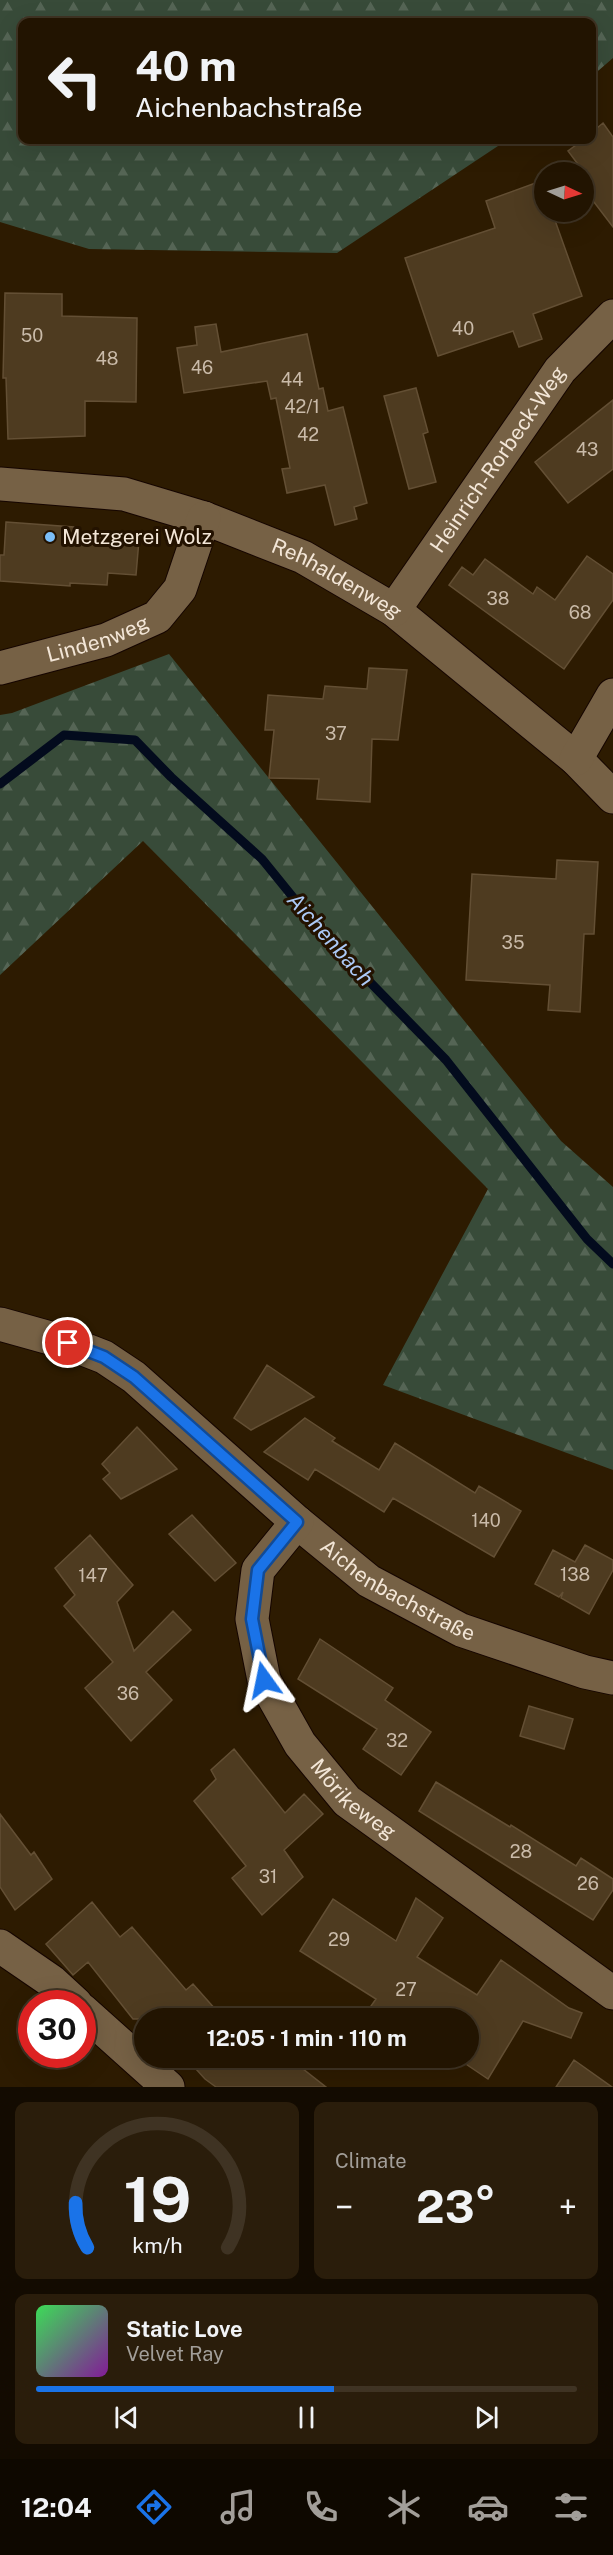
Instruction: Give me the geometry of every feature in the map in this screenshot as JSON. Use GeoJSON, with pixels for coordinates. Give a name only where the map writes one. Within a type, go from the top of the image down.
{"type":"FeatureCollection","features":[{"type":"Feature","properties":{"kind":"street","name":"Heinrich-Rorbeck-Weg"},"geometry":{"type":"LineString","coordinates":[[394,610],[560,370],[613,316]]}},
{"type":"Feature","properties":{"kind":"street","name":"Rehhaldenweg"},"geometry":{"type":"LineString","coordinates":[[0,484],[124,494],[204,518],[303,556],[394,610],[576,759],[613,797]]}},
{"type":"Feature","properties":{"kind":"street","name":"Lindenweg"},"geometry":{"type":"LineString","coordinates":[[0,668],[106,640],[157,617],[180,589],[204,518]]}},
{"type":"Feature","properties":{"kind":"street"},"geometry":{"type":"LineString","coordinates":[[576,759],[613,695]]}},
{"type":"Feature","properties":{"kind":"street","name":"Aichenbachstraße"},"geometry":{"type":"LineString","coordinates":[[0,1324],[68,1343],[104,1357],[134,1377],[297,1522],[369,1581],[461,1630],[585,1672],[613,1678]]}},
{"type":"Feature","properties":{"kind":"street","name":"Mörikeweg"},"geometry":{"type":"LineString","coordinates":[[297,1522],[258,1570],[252,1619],[264,1680],[300,1744],[347,1801],[613,1993]]}},
{"type":"Feature","properties":{"kind":"street"},"geometry":{"type":"LineString","coordinates":[[0,1946],[61,1990]]}},
{"type":"Feature","properties":{"kind":"street"},"geometry":{"type":"LineString","coordinates":[[96,2023],[168,2087]]}},
{"type":"Feature","properties":{"kind":"green space"},"geometry":{"type":"Polygon","coordinates":[[[0,0],[613,0],[613,58],[596,73],[596,18],[18,18],[18,144],[501,144],[337,253],[89,249],[0,222],[0,0]]]}},
{"type":"Feature","properties":{"kind":"green space"},"geometry":{"type":"Polygon","coordinates":[[[169,654],[561,1141],[613,1187],[613,1470],[383,1385],[488,1189],[143,841],[0,975],[0,715],[12,713],[169,654]]]}},
{"type":"Feature","properties":{"kind":"building"},"geometry":{"type":"Polygon","coordinates":[[[603,123],[613,137],[613,227],[594,202],[594,162],[576,162],[568,151],[578,144],[596,144],[596,129],[603,123]]]}},
{"type":"Feature","properties":{"kind":"building"},"geometry":{"type":"Polygon","coordinates":[[[534,184],[534,222],[556,222],[582,296],[533,314],[542,339],[519,347],[513,331],[438,356],[405,258],[495,228],[486,201],[534,184]]]}},
{"type":"Feature","properties":{"kind":"building"},"geometry":{"type":"Polygon","coordinates":[[[5,293],[62,294],[62,316],[137,318],[136,402],[85,401],[85,436],[8,439],[6,378],[3,378],[5,293]]]}},
{"type":"Feature","properties":{"kind":"building"},"geometry":{"type":"Polygon","coordinates":[[[216,324],[221,352],[307,334],[319,389],[323,388],[328,411],[343,407],[367,503],[354,507],[357,519],[335,525],[325,485],[287,493],[282,469],[290,468],[276,398],[271,399],[267,381],[184,393],[177,348],[197,345],[195,327],[216,324]]]}},
{"type":"Feature","properties":{"kind":"building"},"geometry":{"type":"Polygon","coordinates":[[[416,388],[428,432],[423,434],[436,482],[409,489],[384,396],[416,388]]]}},
{"type":"Feature","properties":{"kind":"building"},"geometry":{"type":"Polygon","coordinates":[[[613,400],[613,469],[568,503],[535,462],[613,400]]]}},
{"type":"Feature","properties":{"kind":"building"},"geometry":{"type":"Polygon","coordinates":[[[6,522],[74,527],[74,535],[139,540],[136,575],[108,573],[107,585],[70,583],[70,586],[0,581],[0,555],[4,555],[6,522]]]}},
{"type":"Feature","properties":{"kind":"building"},"geometry":{"type":"Polygon","coordinates":[[[587,556],[613,574],[613,600],[564,669],[449,585],[462,567],[473,575],[485,559],[533,594],[537,587],[555,600],[587,556]]]}},
{"type":"Feature","properties":{"kind":"building"},"geometry":{"type":"Polygon","coordinates":[[[369,668],[407,670],[398,740],[372,739],[370,802],[317,799],[319,779],[269,778],[274,730],[265,730],[268,695],[323,699],[325,686],[367,689],[369,668]]]}},
{"type":"Feature","properties":{"kind":"building"},"geometry":{"type":"Polygon","coordinates":[[[557,860],[598,862],[594,934],[584,934],[580,1012],[548,1010],[550,985],[466,980],[472,874],[556,879],[557,860]]]}},
{"type":"Feature","properties":{"kind":"building"},"geometry":{"type":"Polygon","coordinates":[[[267,1365],[314,1397],[251,1430],[234,1418],[267,1365]]]}},
{"type":"Feature","properties":{"kind":"building"},"geometry":{"type":"Polygon","coordinates":[[[305,1418],[335,1438],[332,1441],[379,1470],[395,1443],[475,1493],[479,1486],[521,1511],[494,1557],[393,1498],[384,1512],[315,1469],[308,1480],[264,1452],[305,1418]]]}},
{"type":"Feature","properties":{"kind":"building"},"geometry":{"type":"Polygon","coordinates":[[[137,1427],[177,1469],[121,1499],[103,1479],[110,1473],[102,1464],[137,1427]]]}},
{"type":"Feature","properties":{"kind":"building"},"geometry":{"type":"Polygon","coordinates":[[[192,1515],[236,1563],[215,1581],[169,1534],[192,1515]]]}},
{"type":"Feature","properties":{"kind":"building"},"geometry":{"type":"Polygon","coordinates":[[[90,1535],[133,1585],[117,1602],[134,1651],[173,1611],[191,1630],[146,1672],[172,1700],[131,1741],[85,1688],[113,1662],[64,1606],[75,1595],[55,1568],[90,1535]]]}},
{"type":"Feature","properties":{"kind":"building"},"geometry":{"type":"Polygon","coordinates":[[[585,1545],[613,1560],[613,1570],[589,1614],[561,1598],[563,1592],[559,1597],[535,1584],[553,1550],[575,1562],[585,1545]]]}},
{"type":"Feature","properties":{"kind":"building"},"geometry":{"type":"Polygon","coordinates":[[[320,1639],[393,1688],[385,1700],[431,1732],[401,1775],[363,1749],[377,1729],[298,1679],[320,1639]]]}},
{"type":"Feature","properties":{"kind":"building"},"geometry":{"type":"Polygon","coordinates":[[[529,1706],[573,1719],[564,1749],[520,1736],[529,1706]]]}},
{"type":"Feature","properties":{"kind":"building"},"geometry":{"type":"Polygon","coordinates":[[[234,1749],[285,1813],[304,1794],[323,1814],[284,1850],[303,1877],[262,1915],[232,1878],[246,1866],[194,1801],[216,1779],[211,1770],[234,1749]]]}},
{"type":"Feature","properties":{"kind":"building"},"geometry":{"type":"Polygon","coordinates":[[[436,1782],[576,1866],[581,1858],[613,1879],[613,1890],[593,1920],[419,1811],[436,1782]]]}},
{"type":"Feature","properties":{"kind":"building"},"geometry":{"type":"Polygon","coordinates":[[[0,1814],[31,1855],[34,1852],[52,1879],[15,1910],[0,1887],[0,1814]]]}},
{"type":"Feature","properties":{"kind":"building"},"geometry":{"type":"Polygon","coordinates":[[[416,1898],[443,1918],[417,1957],[477,1995],[501,1960],[569,2008],[582,2013],[571,2038],[523,2021],[488,2079],[472,2068],[479,2068],[479,2008],[374,2008],[371,2006],[376,1999],[300,1951],[333,1899],[396,1941],[416,1898]]]}},
{"type":"Feature","properties":{"kind":"building"},"geometry":{"type":"Polygon","coordinates":[[[92,1902],[120,1937],[132,1927],[186,1990],[193,1984],[214,2008],[134,2008],[133,2019],[88,1962],[73,1975],[46,1944],[92,1902]]]}},
{"type":"Feature","properties":{"kind":"building"},"geometry":{"type":"Polygon","coordinates":[[[574,2060],[612,2087],[556,2087],[574,2060]]]}},
{"type":"Feature","properties":{"kind":"building"},"geometry":{"type":"Polygon","coordinates":[[[195,2068],[302,2068],[326,2087],[216,2087],[195,2068]]]}},
{"type":"Feature","properties":{"kind":"waterway","name":"Aichenbach"},"geometry":{"type":"LineString","coordinates":[[0,784],[64,735],[135,740],[171,777],[262,859],[322,933],[446,1060],[587,1239],[613,1264]]}},
{"type":"Feature","properties":{"kind":"place","name":"Metzgerei Wolz"},"geometry":{"type":"Point","coordinates":[50,537]}},
{"type":"Feature","properties":{"kind":"route"},"geometry":{"type":"LineString","coordinates":[[68,1343],[104,1357],[134,1377],[297,1522],[258,1570],[252,1619],[264,1680]]}}]}
